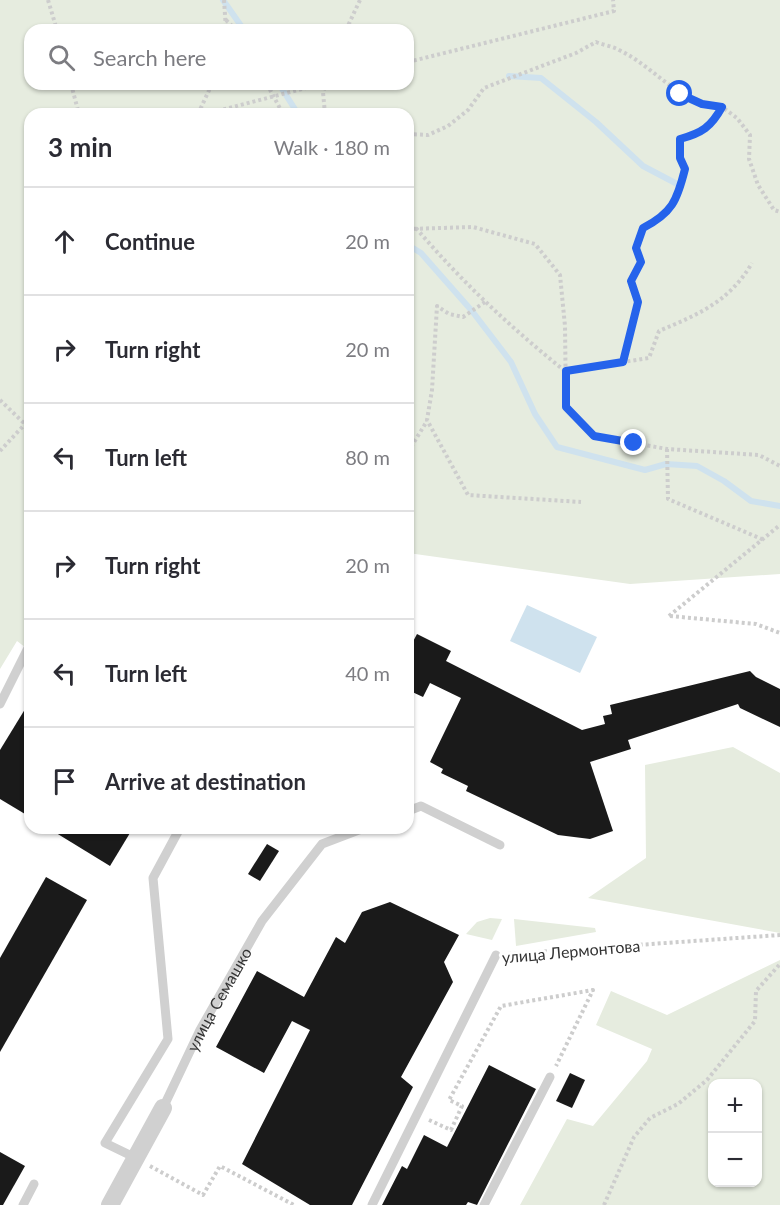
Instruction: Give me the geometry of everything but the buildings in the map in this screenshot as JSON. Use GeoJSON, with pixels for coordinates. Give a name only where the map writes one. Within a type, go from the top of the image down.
{"type":"FeatureCollection","features":[{"type":"Feature","properties":{"kind":"street","name":"улица Семашко"},"geometry":{"type":"LineString","coordinates":[[110,1205],[163,1108]]}},
{"type":"Feature","properties":{"kind":"lane"},"geometry":{"type":"LineString","coordinates":[[0,704],[24,656]]}},
{"type":"Feature","properties":{"kind":"lane"},"geometry":{"type":"LineString","coordinates":[[414,809],[421,806],[500,845]]}},
{"type":"Feature","properties":{"kind":"lane"},"geometry":{"type":"LineString","coordinates":[[136,1158],[105,1143],[168,1039],[153,878],[177,834]]}},
{"type":"Feature","properties":{"kind":"lane","name":"улица Семашко"},"geometry":{"type":"LineString","coordinates":[[163,1108],[200,1029],[262,921],[322,844],[348,834]]}},
{"type":"Feature","properties":{"kind":"lane","name":"улица Лермонтова"},"geometry":{"type":"LineString","coordinates":[[372,1205],[496,955]]}},
{"type":"Feature","properties":{"kind":"lane"},"geometry":{"type":"LineString","coordinates":[[484,1205],[550,1077]]}},
{"type":"Feature","properties":{"kind":"lane"},"geometry":{"type":"LineString","coordinates":[[23,1205],[34,1184]]}},
{"type":"Feature","properties":{"kind":"path"},"geometry":{"type":"LineString","coordinates":[[48,0],[55,24]]}},
{"type":"Feature","properties":{"kind":"path"},"geometry":{"type":"LineString","coordinates":[[224,0],[225,24]]}},
{"type":"Feature","properties":{"kind":"path"},"geometry":{"type":"LineString","coordinates":[[349,24],[360,0]]}},
{"type":"Feature","properties":{"kind":"path"},"geometry":{"type":"LineString","coordinates":[[414,61],[614,11],[613,0]]}},
{"type":"Feature","properties":{"kind":"path"},"geometry":{"type":"LineString","coordinates":[[225,19],[230,24]]}},
{"type":"Feature","properties":{"kind":"path"},"geometry":{"type":"LineString","coordinates":[[414,134],[428,135],[448,126],[468,110],[484,88],[576,53],[596,42],[619,50],[680,94],[702,104],[722,107],[737,118],[750,135],[749,159],[758,185],[774,210],[780,212]]}},
{"type":"Feature","properties":{"kind":"path"},"geometry":{"type":"LineString","coordinates":[[73,90],[77,108]]}},
{"type":"Feature","properties":{"kind":"path"},"geometry":{"type":"LineString","coordinates":[[201,108],[209,90]]}},
{"type":"Feature","properties":{"kind":"path"},"geometry":{"type":"LineString","coordinates":[[270,90],[280,108]]}},
{"type":"Feature","properties":{"kind":"path"},"geometry":{"type":"LineString","coordinates":[[229,108],[298,90]]}},
{"type":"Feature","properties":{"kind":"path"},"geometry":{"type":"LineString","coordinates":[[324,90],[324,108]]}},
{"type":"Feature","properties":{"kind":"path"},"geometry":{"type":"LineString","coordinates":[[623,362],[638,302],[631,281],[641,262],[636,248],[643,228],[663,218],[681,186],[685,169],[680,158],[680,139],[702,133],[714,123],[722,107]]}},
{"type":"Feature","properties":{"kind":"path"},"geometry":{"type":"LineString","coordinates":[[416,228],[452,270],[516,333],[566,371],[649,358],[660,331],[705,311],[740,284],[752,263]]}},
{"type":"Feature","properties":{"kind":"path"},"geometry":{"type":"LineString","coordinates":[[416,228],[472,228],[535,243],[560,275],[565,326],[566,407],[594,436],[667,448],[759,455],[780,466]]}},
{"type":"Feature","properties":{"kind":"path"},"geometry":{"type":"LineString","coordinates":[[414,442],[427,420],[432,390],[437,306],[449,314],[463,317],[485,302]]}},
{"type":"Feature","properties":{"kind":"path"},"geometry":{"type":"LineString","coordinates":[[0,400],[24,423]]}},
{"type":"Feature","properties":{"kind":"path"},"geometry":{"type":"LineString","coordinates":[[427,420],[468,495],[581,502]]}},
{"type":"Feature","properties":{"kind":"path"},"geometry":{"type":"LineString","coordinates":[[0,451],[24,425]]}},
{"type":"Feature","properties":{"kind":"path"},"geometry":{"type":"LineString","coordinates":[[667,448],[668,499],[765,540]]}},
{"type":"Feature","properties":{"kind":"path"},"geometry":{"type":"LineString","coordinates":[[780,525],[765,540],[669,616],[756,624],[780,633]]}},
{"type":"Feature","properties":{"kind":"path","name":"улица Лермонтова"},"geometry":{"type":"LineString","coordinates":[[496,955],[780,935]]}},
{"type":"Feature","properties":{"kind":"path"},"geometry":{"type":"LineString","coordinates":[[604,1205],[634,1137],[650,1118],[678,1104],[707,1080],[734,1050],[755,1021],[756,991],[780,964]]}},
{"type":"Feature","properties":{"kind":"path"},"geometry":{"type":"LineString","coordinates":[[432,1121],[451,1130],[462,1106],[449,1100],[501,1006],[593,990],[550,1077]]}},
{"type":"Feature","properties":{"kind":"path"},"geometry":{"type":"LineString","coordinates":[[136,1158],[203,1194],[219,1166],[294,1205]]}},
{"type":"Feature","properties":{"kind":"shaded area"},"geometry":{"type":"Polygon","coordinates":[[[0,0],[780,0],[780,574],[630,584],[414,554],[414,108],[24,108],[24,646],[17,641],[0,669],[0,0]]]}},
{"type":"Feature","properties":{"kind":"shaded area"},"geometry":{"type":"Polygon","coordinates":[[[733,747],[780,773],[780,933],[588,898],[646,858],[645,765],[733,747]]]}},
{"type":"Feature","properties":{"kind":"shaded area"},"geometry":{"type":"Polygon","coordinates":[[[490,918],[502,919],[492,940],[466,934],[477,922],[490,918]]]}},
{"type":"Feature","properties":{"kind":"shaded area"},"geometry":{"type":"Polygon","coordinates":[[[514,919],[595,928],[596,932],[516,946],[514,919]]]}},
{"type":"Feature","properties":{"kind":"shaded area"},"geometry":{"type":"Polygon","coordinates":[[[780,960],[780,1205],[520,1205],[567,1119],[593,1126],[647,1061],[652,1049],[596,1025],[611,991],[667,1015],[780,960]]]}},
{"type":"Feature","properties":{"kind":"water"},"geometry":{"type":"Polygon","coordinates":[[[527,605],[597,637],[580,673],[510,641],[527,605]]]}},
{"type":"Feature","properties":{"kind":"waterway"},"geometry":{"type":"LineString","coordinates":[[223,0],[240,24]]}},
{"type":"Feature","properties":{"kind":"waterway"},"geometry":{"type":"LineString","coordinates":[[509,76],[541,78],[596,122],[643,166],[681,186]]}},
{"type":"Feature","properties":{"kind":"waterway"},"geometry":{"type":"LineString","coordinates":[[283,90],[294,108]]}},
{"type":"Feature","properties":{"kind":"waterway"},"geometry":{"type":"LineString","coordinates":[[414,249],[421,253],[472,311],[511,362],[535,414],[557,447],[645,470],[666,464],[697,466],[724,481],[751,501],[780,506]]}},
{"type":"Feature","properties":{"kind":"route"},"geometry":{"type":"LineString","coordinates":[[634,443],[594,436],[566,407],[566,371],[623,362],[638,302],[631,281],[641,262],[636,248],[643,228],[663,218],[681,186],[685,169],[680,158],[680,139],[702,133],[714,123],[722,107],[702,104],[680,94]]}}]}
